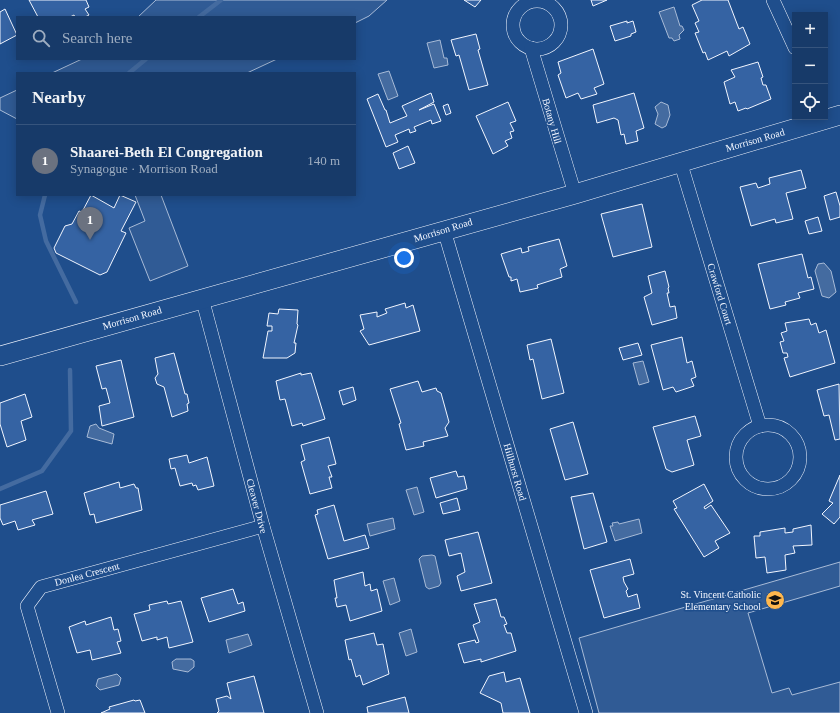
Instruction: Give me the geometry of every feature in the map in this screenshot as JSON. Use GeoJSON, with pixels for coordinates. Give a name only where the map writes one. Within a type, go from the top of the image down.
{"type":"FeatureCollection","features":[{"type":"Feature","properties":{"kind":"street"},"geometry":{"type":"LineString","coordinates":[[773,0],[792,41]]}},
{"type":"Feature","properties":{"kind":"street","name":"Botany Hill"},"geometry":{"type":"LineString","coordinates":[[531,48],[575,194]]}},
{"type":"Feature","properties":{"kind":"street","name":"Morrison Road"},"geometry":{"type":"LineString","coordinates":[[0,356],[575,194],[831,115]]}},
{"type":"Feature","properties":{"kind":"street","name":"Crawford Court"},"geometry":{"type":"LineString","coordinates":[[680,161],[760,426]]}},
{"type":"Feature","properties":{"kind":"street","name":"Hillhurst Road"},"geometry":{"type":"LineString","coordinates":[[444,230],[586,713]]}},
{"type":"Feature","properties":{"kind":"street","name":"Cleaver Drive"},"geometry":{"type":"LineString","coordinates":[[202,298],[263,526],[317,713]]}},
{"type":"Feature","properties":{"kind":"street"},"geometry":{"type":"LineString","coordinates":[[760,426],[773,426],[786,430],[795,440],[800,453],[799,466],[793,478],[782,486],[769,490],[756,488],[745,480],[738,469],[736,456],[739,443],[748,432],[760,426]]}},
{"type":"Feature","properties":{"kind":"street","name":"Donlea Crescent"},"geometry":{"type":"LineString","coordinates":[[58,713],[26,606],[41,587],[263,526]]}},
{"type":"Feature","properties":{"kind":"shaded area"},"geometry":{"type":"Polygon","coordinates":[[[156,0],[387,0],[369,16],[356,22],[356,16],[139,16],[156,0]]]}},
{"type":"Feature","properties":{"kind":"shaded area"},"geometry":{"type":"Polygon","coordinates":[[[674,7],[680,26],[682,26],[684,30],[679,35],[680,39],[674,41],[672,38],[669,38],[659,12],[674,7]]]}},
{"type":"Feature","properties":{"kind":"shaded area"},"geometry":{"type":"Polygon","coordinates":[[[440,40],[444,58],[447,58],[448,65],[434,68],[427,43],[440,40]]]}},
{"type":"Feature","properties":{"kind":"shaded area"},"geometry":{"type":"Polygon","coordinates":[[[80,60],[275,60],[249,72],[54,72],[80,60]]]}},
{"type":"Feature","properties":{"kind":"shaded area"},"geometry":{"type":"Polygon","coordinates":[[[389,71],[398,96],[388,100],[378,74],[389,71]]]}},
{"type":"Feature","properties":{"kind":"shaded area"},"geometry":{"type":"Polygon","coordinates":[[[16,90],[16,118],[0,110],[0,98],[16,90]]]}},
{"type":"Feature","properties":{"kind":"shaded area"},"geometry":{"type":"Polygon","coordinates":[[[661,102],[668,105],[670,115],[666,126],[662,128],[655,124],[658,114],[655,107],[661,102]]]}},
{"type":"Feature","properties":{"kind":"shaded area"},"geometry":{"type":"Polygon","coordinates":[[[135,196],[161,196],[188,266],[150,281],[129,228],[145,221],[135,196]]]}},
{"type":"Feature","properties":{"kind":"shaded area"},"geometry":{"type":"Polygon","coordinates":[[[824,263],[831,271],[836,292],[829,298],[822,296],[815,271],[818,264],[824,263]]]}},
{"type":"Feature","properties":{"kind":"shaded area"},"geometry":{"type":"Polygon","coordinates":[[[643,361],[649,382],[639,385],[633,363],[643,361]]]}},
{"type":"Feature","properties":{"kind":"shaded area"},"geometry":{"type":"Polygon","coordinates":[[[96,424],[99,428],[114,434],[112,444],[87,437],[90,426],[96,424]]]}},
{"type":"Feature","properties":{"kind":"shaded area"},"geometry":{"type":"Polygon","coordinates":[[[417,487],[424,512],[414,515],[406,490],[417,487]]]}},
{"type":"Feature","properties":{"kind":"shaded area"},"geometry":{"type":"Polygon","coordinates":[[[393,518],[395,529],[370,536],[367,524],[393,518]]]}},
{"type":"Feature","properties":{"kind":"shaded area"},"geometry":{"type":"Polygon","coordinates":[[[639,519],[642,533],[615,541],[610,526],[613,526],[612,523],[618,522],[619,524],[639,519]]]}},
{"type":"Feature","properties":{"kind":"shaded area"},"geometry":{"type":"Polygon","coordinates":[[[422,556],[435,556],[441,583],[439,586],[429,589],[426,587],[419,559],[422,556]]]}},
{"type":"Feature","properties":{"kind":"shaded area","name":"St. Vincent Catholic Elementary School"},"geometry":{"type":"Polygon","coordinates":[[[840,562],[840,586],[748,613],[772,693],[789,688],[792,695],[840,682],[840,713],[599,713],[579,638],[840,562]]]}},
{"type":"Feature","properties":{"kind":"shaded area"},"geometry":{"type":"Polygon","coordinates":[[[394,578],[400,601],[390,605],[383,581],[394,578]]]}},
{"type":"Feature","properties":{"kind":"shaded area"},"geometry":{"type":"Polygon","coordinates":[[[411,629],[417,652],[406,656],[399,633],[411,629]]]}},
{"type":"Feature","properties":{"kind":"shaded area"},"geometry":{"type":"Polygon","coordinates":[[[248,634],[252,645],[229,653],[226,640],[248,634]]]}},
{"type":"Feature","properties":{"kind":"shaded area"},"geometry":{"type":"Polygon","coordinates":[[[176,659],[191,659],[194,661],[194,667],[188,672],[173,669],[172,662],[176,659]]]}},
{"type":"Feature","properties":{"kind":"shaded area"},"geometry":{"type":"Polygon","coordinates":[[[117,674],[121,678],[119,685],[100,690],[96,686],[98,679],[117,674]]]}},
{"type":"Feature","properties":{"kind":"building"},"geometry":{"type":"Polygon","coordinates":[[[29,0],[86,0],[89,7],[85,9],[89,15],[87,16],[37,16],[29,0]]]}},
{"type":"Feature","properties":{"kind":"building"},"geometry":{"type":"Polygon","coordinates":[[[464,0],[481,0],[475,7],[464,0]]]}},
{"type":"Feature","properties":{"kind":"building"},"geometry":{"type":"Polygon","coordinates":[[[591,0],[607,0],[593,6],[591,0]]]}},
{"type":"Feature","properties":{"kind":"building"},"geometry":{"type":"Polygon","coordinates":[[[702,0],[728,0],[739,29],[743,27],[750,44],[729,56],[727,51],[708,60],[705,52],[703,53],[695,33],[699,32],[695,23],[699,21],[692,5],[702,0]]]}},
{"type":"Feature","properties":{"kind":"building"},"geometry":{"type":"Polygon","coordinates":[[[5,9],[16,36],[0,44],[0,12],[5,9]]]}},
{"type":"Feature","properties":{"kind":"building"},"geometry":{"type":"Polygon","coordinates":[[[627,21],[627,23],[633,21],[636,32],[631,34],[631,36],[615,41],[610,26],[627,21]]]}},
{"type":"Feature","properties":{"kind":"building"},"geometry":{"type":"Polygon","coordinates":[[[476,34],[480,49],[478,50],[488,85],[469,90],[459,55],[456,56],[451,40],[476,34]]]}},
{"type":"Feature","properties":{"kind":"building"},"geometry":{"type":"Polygon","coordinates":[[[593,49],[604,84],[594,88],[597,94],[581,99],[578,93],[566,98],[558,75],[561,73],[558,62],[593,49]]]}},
{"type":"Feature","properties":{"kind":"building"},"geometry":{"type":"Polygon","coordinates":[[[758,62],[763,77],[761,78],[763,85],[766,85],[771,99],[738,111],[735,102],[730,104],[724,82],[735,77],[731,70],[758,62]]]}},
{"type":"Feature","properties":{"kind":"building"},"geometry":{"type":"Polygon","coordinates":[[[431,93],[434,102],[419,110],[434,104],[441,121],[432,124],[431,120],[414,127],[416,131],[410,133],[409,129],[395,135],[398,142],[386,147],[367,99],[378,94],[386,110],[390,123],[407,116],[402,106],[431,93]]]}},
{"type":"Feature","properties":{"kind":"building"},"geometry":{"type":"Polygon","coordinates":[[[634,93],[644,128],[636,131],[638,141],[626,144],[624,134],[621,135],[618,120],[614,118],[597,123],[593,105],[634,93]]]}},
{"type":"Feature","properties":{"kind":"building"},"geometry":{"type":"Polygon","coordinates":[[[508,102],[516,121],[510,123],[514,131],[510,132],[512,138],[505,141],[508,146],[493,154],[476,116],[508,102]]]}},
{"type":"Feature","properties":{"kind":"building"},"geometry":{"type":"Polygon","coordinates":[[[448,104],[451,113],[446,115],[443,106],[448,104]]]}},
{"type":"Feature","properties":{"kind":"building"},"geometry":{"type":"Polygon","coordinates":[[[408,146],[415,163],[399,169],[393,153],[408,146]]]}},
{"type":"Feature","properties":{"kind":"building"},"geometry":{"type":"Polygon","coordinates":[[[801,170],[806,188],[786,193],[793,219],[776,223],[775,219],[751,226],[740,187],[756,183],[758,188],[770,184],[769,178],[801,170]]]}},
{"type":"Feature","properties":{"kind":"building"},"geometry":{"type":"Polygon","coordinates":[[[836,192],[840,206],[840,217],[830,220],[824,196],[836,192]]]}},
{"type":"Feature","properties":{"kind":"building"},"geometry":{"type":"Polygon","coordinates":[[[90,196],[114,208],[120,196],[136,202],[121,231],[126,233],[107,272],[100,275],[56,253],[54,248],[65,226],[72,224],[79,211],[82,212],[90,196]]]}},
{"type":"Feature","properties":{"kind":"building"},"geometry":{"type":"Polygon","coordinates":[[[642,204],[652,247],[613,257],[601,214],[642,204]]]}},
{"type":"Feature","properties":{"kind":"building"},"geometry":{"type":"Polygon","coordinates":[[[818,217],[822,231],[809,234],[805,221],[818,217]]]}},
{"type":"Feature","properties":{"kind":"building"},"geometry":{"type":"Polygon","coordinates":[[[559,239],[567,266],[560,269],[562,277],[537,285],[538,288],[520,292],[517,279],[511,281],[511,277],[509,277],[501,254],[521,248],[522,253],[529,251],[528,247],[559,239]]]}},
{"type":"Feature","properties":{"kind":"building"},"geometry":{"type":"Polygon","coordinates":[[[802,254],[808,278],[811,277],[814,289],[798,293],[800,298],[785,302],[786,305],[770,309],[758,264],[802,254]]]}},
{"type":"Feature","properties":{"kind":"building"},"geometry":{"type":"Polygon","coordinates":[[[665,271],[669,287],[669,293],[667,293],[670,307],[675,306],[677,318],[652,325],[644,297],[652,293],[648,276],[665,271]]]}},
{"type":"Feature","properties":{"kind":"building"},"geometry":{"type":"Polygon","coordinates":[[[405,303],[406,308],[413,305],[420,331],[369,345],[360,331],[364,329],[360,315],[377,312],[377,317],[387,313],[385,309],[405,303]]]}},
{"type":"Feature","properties":{"kind":"building"},"geometry":{"type":"Polygon","coordinates":[[[279,309],[298,310],[298,325],[294,343],[296,343],[295,353],[287,358],[263,358],[268,331],[272,331],[272,326],[267,326],[269,313],[278,314],[279,309]]]}},
{"type":"Feature","properties":{"kind":"building"},"geometry":{"type":"Polygon","coordinates":[[[809,319],[811,325],[816,323],[819,333],[826,330],[835,363],[790,377],[784,358],[788,357],[787,353],[783,353],[780,342],[784,341],[781,333],[787,331],[785,323],[809,319]]]}},
{"type":"Feature","properties":{"kind":"building"},"geometry":{"type":"Polygon","coordinates":[[[682,337],[687,363],[692,361],[696,377],[691,379],[694,386],[676,392],[673,387],[663,390],[651,345],[682,337]]]}},
{"type":"Feature","properties":{"kind":"building"},"geometry":{"type":"Polygon","coordinates":[[[551,339],[564,393],[542,399],[533,359],[530,360],[527,345],[551,339]]]}},
{"type":"Feature","properties":{"kind":"building"},"geometry":{"type":"Polygon","coordinates":[[[638,343],[642,355],[623,360],[619,348],[638,343]]]}},
{"type":"Feature","properties":{"kind":"building"},"geometry":{"type":"Polygon","coordinates":[[[174,353],[185,394],[187,394],[189,403],[187,404],[188,411],[172,417],[164,387],[157,384],[155,378],[158,374],[155,358],[174,353]]]}},
{"type":"Feature","properties":{"kind":"building"},"geometry":{"type":"Polygon","coordinates":[[[121,360],[134,417],[102,426],[99,406],[110,403],[106,388],[102,389],[96,366],[121,360]]]}},
{"type":"Feature","properties":{"kind":"building"},"geometry":{"type":"Polygon","coordinates":[[[301,373],[301,375],[311,373],[325,419],[303,426],[302,423],[292,426],[285,399],[280,400],[276,381],[301,373]]]}},
{"type":"Feature","properties":{"kind":"building"},"geometry":{"type":"Polygon","coordinates":[[[418,381],[422,392],[436,388],[437,391],[441,393],[449,422],[445,428],[448,436],[423,442],[424,446],[406,450],[399,424],[401,423],[390,389],[418,381]]]}},
{"type":"Feature","properties":{"kind":"building"},"geometry":{"type":"Polygon","coordinates":[[[839,384],[840,439],[835,440],[829,415],[824,416],[817,390],[839,384]]]}},
{"type":"Feature","properties":{"kind":"building"},"geometry":{"type":"Polygon","coordinates":[[[353,387],[356,400],[343,405],[339,391],[353,387]]]}},
{"type":"Feature","properties":{"kind":"building"},"geometry":{"type":"Polygon","coordinates":[[[25,394],[32,417],[21,421],[26,440],[7,447],[0,424],[0,403],[25,394]]]}},
{"type":"Feature","properties":{"kind":"building"},"geometry":{"type":"Polygon","coordinates":[[[695,416],[701,436],[687,440],[694,465],[672,472],[666,469],[653,427],[695,416]]]}},
{"type":"Feature","properties":{"kind":"building"},"geometry":{"type":"Polygon","coordinates":[[[573,422],[588,474],[565,480],[550,429],[573,422]]]}},
{"type":"Feature","properties":{"kind":"building"},"geometry":{"type":"Polygon","coordinates":[[[329,437],[336,464],[328,466],[332,477],[329,477],[332,488],[310,494],[301,462],[305,460],[301,445],[329,437]]]}},
{"type":"Feature","properties":{"kind":"building"},"geometry":{"type":"Polygon","coordinates":[[[187,455],[189,463],[207,457],[214,486],[198,490],[196,485],[193,486],[192,483],[180,486],[175,468],[171,469],[169,459],[187,455]]]}},
{"type":"Feature","properties":{"kind":"building"},"geometry":{"type":"Polygon","coordinates":[[[456,471],[458,477],[464,476],[467,489],[436,498],[430,478],[456,471]]]}},
{"type":"Feature","properties":{"kind":"building"},"geometry":{"type":"Polygon","coordinates":[[[840,475],[840,517],[834,524],[822,514],[833,503],[829,501],[840,475]]]}},
{"type":"Feature","properties":{"kind":"building"},"geometry":{"type":"Polygon","coordinates":[[[119,482],[120,488],[134,484],[136,488],[138,488],[142,510],[96,523],[94,514],[90,515],[84,493],[119,482]]]}},
{"type":"Feature","properties":{"kind":"building"},"geometry":{"type":"Polygon","coordinates":[[[704,484],[713,501],[704,507],[705,509],[711,505],[730,533],[715,541],[719,548],[704,557],[674,509],[677,508],[673,501],[704,484]]]}},
{"type":"Feature","properties":{"kind":"building"},"geometry":{"type":"Polygon","coordinates":[[[46,491],[53,514],[32,520],[35,525],[18,530],[15,521],[3,525],[0,518],[0,505],[46,491]]]}},
{"type":"Feature","properties":{"kind":"building"},"geometry":{"type":"Polygon","coordinates":[[[593,493],[607,542],[584,549],[571,497],[593,493]]]}},
{"type":"Feature","properties":{"kind":"building"},"geometry":{"type":"Polygon","coordinates":[[[457,498],[460,510],[443,514],[440,503],[457,498]]]}},
{"type":"Feature","properties":{"kind":"building"},"geometry":{"type":"Polygon","coordinates":[[[334,505],[344,541],[365,535],[369,548],[328,559],[315,515],[318,514],[317,510],[334,505]]]}},
{"type":"Feature","properties":{"kind":"building"},"geometry":{"type":"Polygon","coordinates":[[[811,525],[812,545],[793,546],[795,553],[785,555],[786,570],[767,573],[765,557],[756,558],[754,536],[760,536],[760,532],[785,528],[785,533],[793,532],[793,529],[811,525]]]}},
{"type":"Feature","properties":{"kind":"building"},"geometry":{"type":"Polygon","coordinates":[[[478,532],[492,583],[461,591],[457,576],[465,572],[461,553],[449,556],[445,540],[478,532]]]}},
{"type":"Feature","properties":{"kind":"building"},"geometry":{"type":"Polygon","coordinates":[[[630,559],[634,574],[623,577],[624,582],[628,589],[626,591],[628,597],[637,594],[640,608],[604,618],[590,570],[630,559]]]}},
{"type":"Feature","properties":{"kind":"building"},"geometry":{"type":"Polygon","coordinates":[[[363,572],[365,586],[370,584],[371,591],[377,589],[382,611],[350,621],[346,605],[337,607],[334,580],[363,572]]]}},
{"type":"Feature","properties":{"kind":"building"},"geometry":{"type":"Polygon","coordinates":[[[233,589],[238,604],[243,602],[245,611],[209,622],[201,598],[233,589]]]}},
{"type":"Feature","properties":{"kind":"building"},"geometry":{"type":"Polygon","coordinates":[[[496,599],[501,617],[504,617],[507,624],[504,625],[507,633],[511,633],[516,651],[481,662],[481,659],[464,663],[458,644],[475,640],[476,643],[479,642],[473,625],[480,622],[474,604],[496,599]]]}},
{"type":"Feature","properties":{"kind":"building"},"geometry":{"type":"Polygon","coordinates":[[[167,601],[168,604],[181,601],[193,642],[169,648],[167,637],[157,640],[157,637],[142,641],[134,614],[150,610],[149,605],[167,601]]]}},
{"type":"Feature","properties":{"kind":"building"},"geometry":{"type":"Polygon","coordinates":[[[111,617],[114,630],[118,629],[121,641],[117,642],[121,653],[92,660],[90,650],[77,653],[69,627],[85,621],[86,625],[111,617]]]}},
{"type":"Feature","properties":{"kind":"building"},"geometry":{"type":"Polygon","coordinates":[[[374,633],[377,645],[383,644],[389,674],[363,685],[360,675],[356,677],[351,659],[349,660],[345,640],[374,633]]]}},
{"type":"Feature","properties":{"kind":"building"},"geometry":{"type":"Polygon","coordinates":[[[504,672],[506,682],[520,678],[530,713],[503,713],[501,703],[480,693],[489,676],[504,672]]]}},
{"type":"Feature","properties":{"kind":"building"},"geometry":{"type":"Polygon","coordinates":[[[254,676],[264,713],[217,713],[219,711],[216,699],[227,696],[231,699],[227,683],[254,676]]]}},
{"type":"Feature","properties":{"kind":"building"},"geometry":{"type":"Polygon","coordinates":[[[405,697],[409,713],[368,713],[367,707],[405,697]]]}},
{"type":"Feature","properties":{"kind":"building"},"geometry":{"type":"Polygon","coordinates":[[[134,700],[140,700],[145,713],[101,713],[110,709],[109,707],[134,700]]]}},
{"type":"Feature","properties":{"kind":"waterway"},"geometry":{"type":"LineString","coordinates":[[200,16],[221,0]]}},
{"type":"Feature","properties":{"kind":"waterway"},"geometry":{"type":"LineString","coordinates":[[130,72],[145,60]]}},
{"type":"Feature","properties":{"kind":"waterway"},"geometry":{"type":"LineString","coordinates":[[45,196],[40,215],[46,241],[76,302]]}},
{"type":"Feature","properties":{"kind":"waterway"},"geometry":{"type":"LineString","coordinates":[[0,489],[42,471],[71,431],[70,370]]}},
{"type":"Feature","properties":{"kind":"place","name":"Shaarei-Beth El Congregation"},"geometry":{"type":"Point","coordinates":[90,240]}},
{"type":"Feature","properties":{"kind":"place","name":"St. Vincent Catholic Elementary School"},"geometry":{"type":"Point","coordinates":[775,600]}}]}
